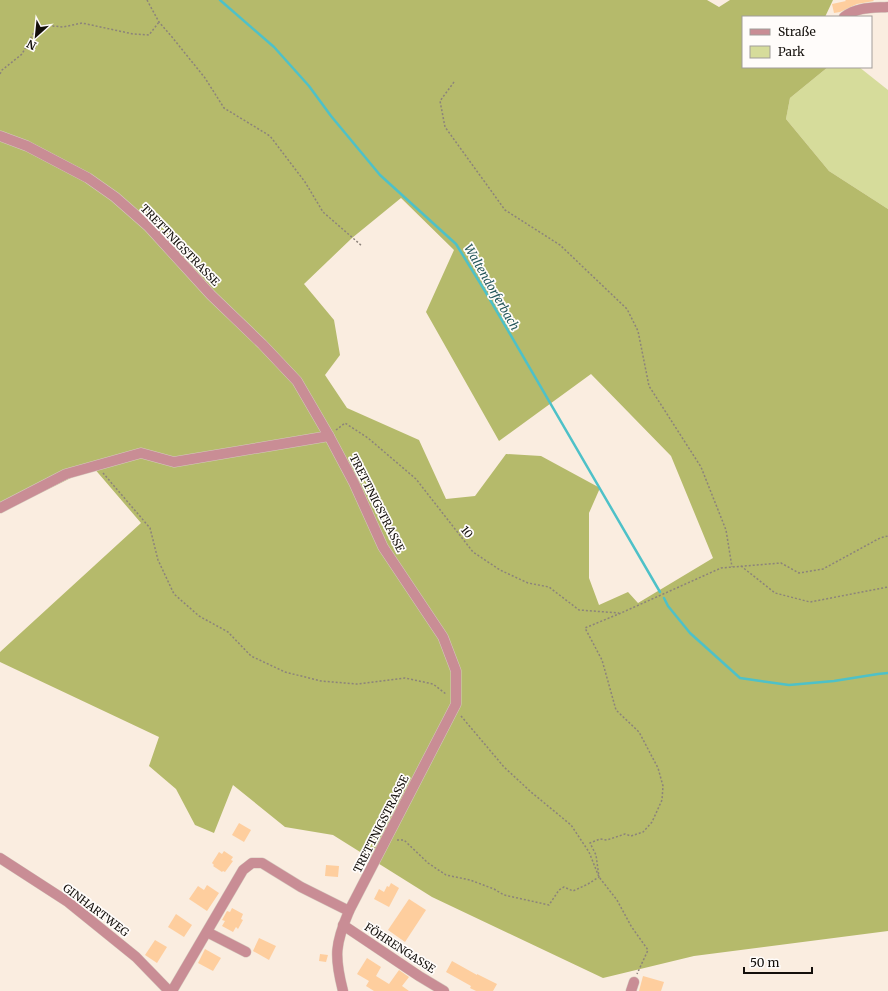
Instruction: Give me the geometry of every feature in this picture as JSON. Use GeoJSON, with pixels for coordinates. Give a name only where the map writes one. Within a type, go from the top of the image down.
{"type":"FeatureCollection","features":[{"type":"Feature","properties":{"kind":"street"},"geometry":{"type":"LineString","coordinates":[[845,16],[849,13],[865,8],[888,7]]}},
{"type":"Feature","properties":{"kind":"street","name":"TRETTNIGSTRASSE"},"geometry":{"type":"LineString","coordinates":[[0,136],[27,146],[88,178],[115,197],[148,226],[211,295],[262,344],[297,381],[354,483],[383,547],[443,636],[456,671],[454,702],[343,925],[338,942],[336,957],[343,991]]}},
{"type":"Feature","properties":{"kind":"street"},"geometry":{"type":"LineString","coordinates":[[0,508],[66,474],[141,453],[174,462],[328,436]]}},
{"type":"Feature","properties":{"kind":"street","name":"GINHARTWEG"},"geometry":{"type":"LineString","coordinates":[[0,858],[68,902],[136,957],[171,991]]}},
{"type":"Feature","properties":{"kind":"street"},"geometry":{"type":"LineString","coordinates":[[171,991],[244,870],[252,863],[262,863],[301,887],[350,911]]}},
{"type":"Feature","properties":{"kind":"street","name":"FÖHRENGASSE"},"geometry":{"type":"LineString","coordinates":[[343,925],[444,991]]}},
{"type":"Feature","properties":{"kind":"street"},"geometry":{"type":"LineString","coordinates":[[207,932],[246,952]]}},
{"type":"Feature","properties":{"kind":"path"},"geometry":{"type":"LineString","coordinates":[[147,0],[159,22],[205,78],[224,108],[270,136],[305,182],[322,212],[362,246]]}},
{"type":"Feature","properties":{"kind":"path"},"geometry":{"type":"LineString","coordinates":[[0,74],[2,70],[22,54],[34,32],[43,25],[64,27],[82,23],[133,34],[149,35],[159,22]]}},
{"type":"Feature","properties":{"kind":"path"},"geometry":{"type":"LineString","coordinates":[[454,82],[440,101],[445,127],[505,210],[560,245],[627,309],[638,331],[649,386],[701,467],[726,530],[732,567]]}},
{"type":"Feature","properties":{"kind":"path","name":"10"},"geometry":{"type":"LineString","coordinates":[[328,436],[346,423],[368,438],[416,479],[473,552],[500,570],[528,583],[549,587],[579,610],[621,613]]}},
{"type":"Feature","properties":{"kind":"path"},"geometry":{"type":"LineString","coordinates":[[96,466],[150,528],[158,560],[174,594],[199,616],[228,632],[251,656],[285,672],[321,681],[357,684],[405,678],[433,684],[454,702],[462,716],[504,767],[531,792],[571,825],[589,852],[599,877],[617,900],[631,926],[648,950],[632,986]]}},
{"type":"Feature","properties":{"kind":"path"},"geometry":{"type":"LineString","coordinates":[[599,877],[596,855],[590,843],[600,839],[607,840],[625,834],[630,836],[644,832],[652,822],[662,800],[663,786],[658,768],[639,732],[616,710],[602,660],[585,628],[721,568],[781,562],[798,573],[823,569],[880,538],[888,536]]}},
{"type":"Feature","properties":{"kind":"path"},"geometry":{"type":"LineString","coordinates":[[741,566],[775,593],[810,602],[888,587]]}},
{"type":"Feature","properties":{"kind":"path"},"geometry":{"type":"LineString","coordinates":[[386,839],[404,840],[446,876],[470,880],[494,889],[504,895],[549,905],[558,890],[564,886],[573,891],[599,877]]}},
{"type":"Feature","properties":{"kind":"green space"},"geometry":{"type":"Polygon","coordinates":[[[0,0],[707,0],[719,7],[730,0],[833,0],[825,16],[742,16],[742,68],[827,68],[790,98],[786,119],[829,171],[888,209],[888,931],[694,956],[603,978],[432,897],[333,835],[285,827],[233,785],[214,833],[195,825],[176,789],[149,766],[159,737],[0,662],[0,652],[141,523],[93,467],[0,513],[0,0]],[[401,198],[352,238],[304,284],[334,320],[340,355],[325,375],[347,408],[419,440],[446,499],[475,496],[506,454],[541,456],[600,488],[589,513],[589,578],[599,605],[628,592],[638,603],[713,558],[671,456],[591,374],[499,441],[426,312],[454,250],[401,198]]]}},
{"type":"Feature","properties":{"kind":"green space"},"geometry":{"type":"Polygon","coordinates":[[[827,68],[860,68],[888,90],[888,209],[829,171],[786,119],[790,98],[827,68]]]}},
{"type":"Feature","properties":{"kind":"building"},"geometry":{"type":"Polygon","coordinates":[[[845,0],[874,1],[857,4],[840,12],[834,13],[832,4],[846,1],[845,0]]]}},
{"type":"Feature","properties":{"kind":"building"},"geometry":{"type":"Polygon","coordinates":[[[239,823],[251,830],[244,842],[232,835],[239,823]]]}},
{"type":"Feature","properties":{"kind":"building"},"geometry":{"type":"Polygon","coordinates":[[[224,851],[233,857],[231,860],[233,861],[225,872],[222,872],[213,866],[214,865],[212,863],[219,852],[222,854],[224,851]]]}},
{"type":"Feature","properties":{"kind":"building"},"geometry":{"type":"Polygon","coordinates":[[[326,865],[339,866],[338,877],[325,876],[326,865]]]}},
{"type":"Feature","properties":{"kind":"building"},"geometry":{"type":"Polygon","coordinates":[[[391,883],[399,888],[389,907],[374,899],[379,889],[384,892],[387,886],[389,887],[391,883]]]}},
{"type":"Feature","properties":{"kind":"building"},"geometry":{"type":"Polygon","coordinates":[[[207,885],[219,893],[207,911],[189,899],[198,886],[204,890],[207,885]]]}},
{"type":"Feature","properties":{"kind":"building"},"geometry":{"type":"Polygon","coordinates":[[[409,899],[426,910],[405,942],[388,930],[409,899]]]}},
{"type":"Feature","properties":{"kind":"building"},"geometry":{"type":"Polygon","coordinates":[[[232,908],[243,914],[241,919],[243,920],[238,929],[236,927],[233,932],[222,926],[225,921],[222,920],[227,911],[230,912],[232,908]]]}},
{"type":"Feature","properties":{"kind":"building"},"geometry":{"type":"Polygon","coordinates":[[[176,914],[192,925],[184,937],[168,927],[176,914]]]}},
{"type":"Feature","properties":{"kind":"building"},"geometry":{"type":"Polygon","coordinates":[[[259,938],[276,946],[269,960],[253,951],[259,938]]]}},
{"type":"Feature","properties":{"kind":"building"},"geometry":{"type":"Polygon","coordinates":[[[155,940],[167,947],[157,963],[145,955],[155,940]]]}},
{"type":"Feature","properties":{"kind":"building"},"geometry":{"type":"Polygon","coordinates":[[[205,949],[221,958],[213,971],[198,963],[205,949]]]}},
{"type":"Feature","properties":{"kind":"building"},"geometry":{"type":"Polygon","coordinates":[[[320,954],[328,955],[326,962],[319,961],[320,954]]]}},
{"type":"Feature","properties":{"kind":"building"},"geometry":{"type":"Polygon","coordinates":[[[367,958],[381,967],[376,976],[389,984],[399,970],[409,977],[402,986],[409,991],[374,991],[366,986],[369,981],[357,974],[367,958]]]}},
{"type":"Feature","properties":{"kind":"building"},"geometry":{"type":"Polygon","coordinates":[[[452,961],[497,984],[493,991],[476,991],[470,988],[471,986],[446,972],[452,961]]]}},
{"type":"Feature","properties":{"kind":"building"},"geometry":{"type":"Polygon","coordinates":[[[643,976],[664,982],[661,991],[639,991],[643,976]]]}},
{"type":"Feature","properties":{"kind":"waterway","name":"Waltendorferbach"},"geometry":{"type":"LineString","coordinates":[[220,0],[274,47],[309,86],[331,116],[380,175],[456,244],[485,291],[660,592]]}},
{"type":"Feature","properties":{"kind":"waterway","name":"Waltendorferbach"},"geometry":{"type":"LineString","coordinates":[[664,598],[668,606],[690,633],[740,678],[789,685],[834,681],[888,673]]}}]}
